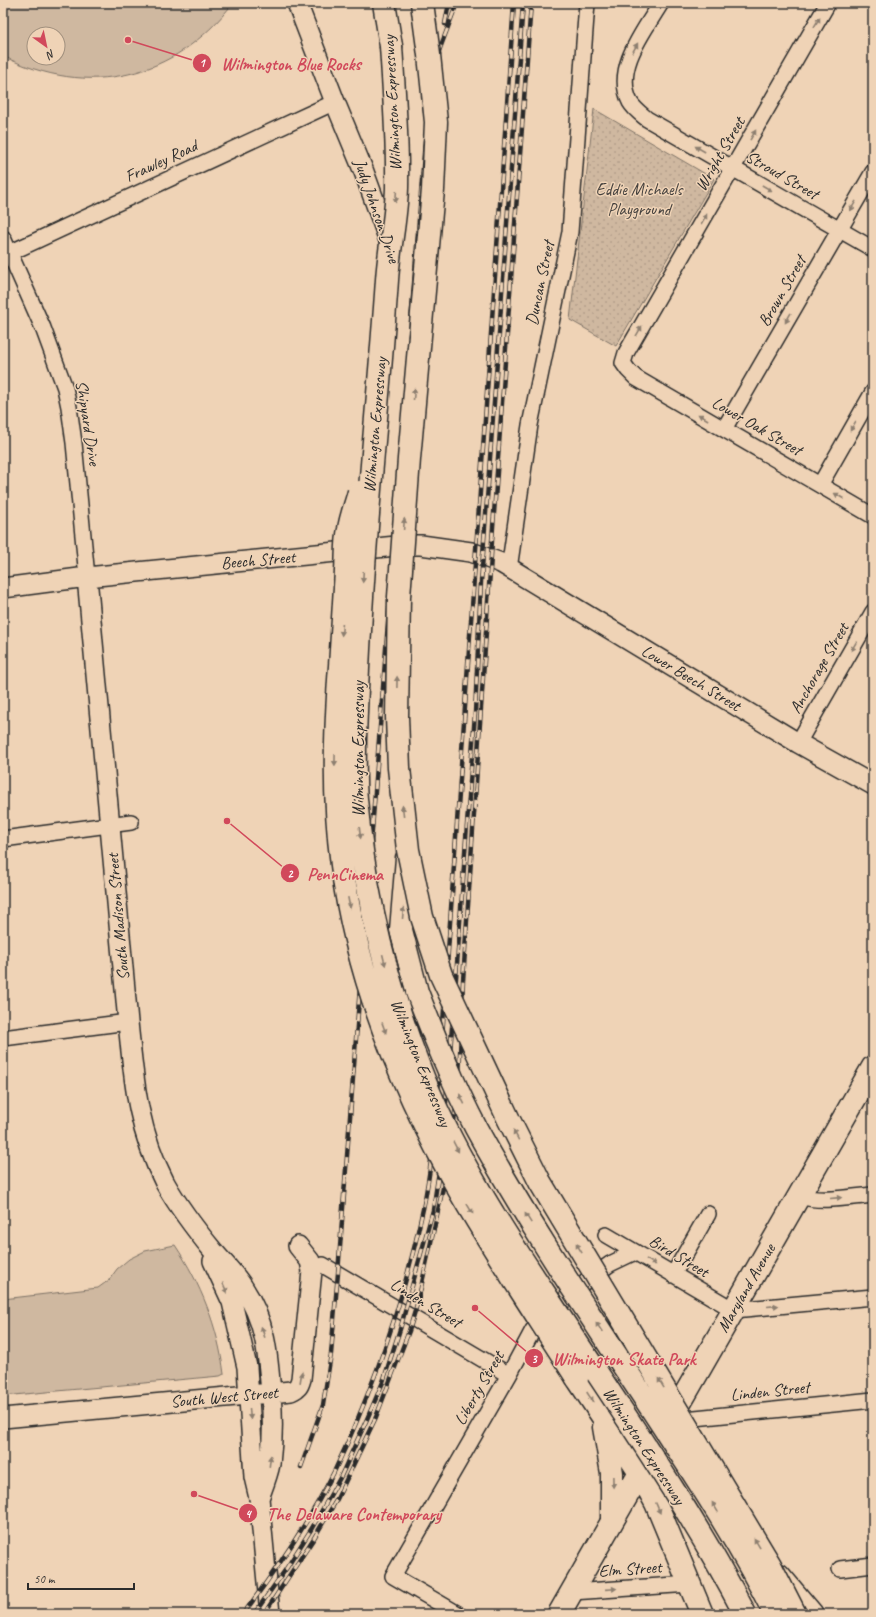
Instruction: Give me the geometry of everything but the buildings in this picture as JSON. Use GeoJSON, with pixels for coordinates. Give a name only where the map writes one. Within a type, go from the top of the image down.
{"type":"FeatureCollection","features":[{"type":"Feature","properties":{"kind":"main road","name":"Wilmington Expressway"},"geometry":{"type":"LineString","coordinates":[[384,3],[391,46],[395,101],[397,132],[397,189],[365,536],[356,714],[355,795],[362,852],[372,906],[393,993],[410,1044],[430,1095],[444,1124],[472,1176],[517,1252],[683,1505],[716,1561],[744,1614]]}},
{"type":"Feature","properties":{"kind":"main road"},"geometry":{"type":"LineString","coordinates":[[422,3],[436,122],[433,190],[409,459],[399,597],[397,717],[399,768],[408,850],[422,916],[441,975],[509,1120],[540,1182],[770,1565],[795,1614]]}},
{"type":"Feature","properties":{"kind":"main road"},"geometry":{"type":"LineString","coordinates":[[374,441],[349,529],[335,740],[339,843],[346,890],[354,928],[373,997],[406,1084],[463,1198],[602,1417],[612,1442],[640,1473],[656,1503],[702,1614]]}},
{"type":"Feature","properties":{"kind":"main road"},"geometry":{"type":"LineString","coordinates":[[408,850],[401,930],[417,992],[446,1065],[462,1100],[493,1159],[528,1217],[728,1527],[755,1574],[775,1614]]}},
{"type":"Feature","properties":{"kind":"main road","name":"Maryland Avenue"},"geometry":{"type":"LineString","coordinates":[[559,1614],[612,1519],[640,1473],[873,1067]]}},
{"type":"Feature","properties":{"kind":"main road"},"geometry":{"type":"LineString","coordinates":[[612,1442],[612,1519]]}},
{"type":"Feature","properties":{"kind":"main road"},"geometry":{"type":"LineString","coordinates":[[770,1565],[812,1614]]}},
{"type":"Feature","properties":{"kind":"street","name":"Judy Johnson Drive"},"geometry":{"type":"LineString","coordinates":[[297,3],[335,102],[373,194],[398,266],[373,549]]}},
{"type":"Feature","properties":{"kind":"street","name":"Duncan Street"},"geometry":{"type":"LineString","coordinates":[[509,569],[530,425],[570,232],[587,3]]}},
{"type":"Feature","properties":{"kind":"street","name":"Stroud Street"},"geometry":{"type":"LineString","coordinates":[[661,3],[633,50],[628,63],[626,85],[630,102],[638,112],[647,119],[873,249]]}},
{"type":"Feature","properties":{"kind":"street","name":"Wright Street"},"geometry":{"type":"LineString","coordinates":[[625,366],[623,363],[626,354],[828,3]]}},
{"type":"Feature","properties":{"kind":"street","name":"Frawley Road"},"geometry":{"type":"LineString","coordinates":[[6,254],[335,102]]}},
{"type":"Feature","properties":{"kind":"street","name":"Brown Street"},"geometry":{"type":"LineString","coordinates":[[724,429],[873,172]]}},
{"type":"Feature","properties":{"kind":"street","name":"Shipyard Drive"},"geometry":{"type":"LineString","coordinates":[[3,238],[6,254],[54,354],[69,406],[87,577]]}},
{"type":"Feature","properties":{"kind":"street","name":"Lower Oak Street"},"geometry":{"type":"LineString","coordinates":[[625,366],[636,378],[873,516]]}},
{"type":"Feature","properties":{"kind":"street"},"geometry":{"type":"LineString","coordinates":[[820,485],[873,392]]}},
{"type":"Feature","properties":{"kind":"street","name":"Beech Street"},"geometry":{"type":"LineString","coordinates":[[3,588],[87,577],[420,545],[471,552],[501,563],[509,569]]}},
{"type":"Feature","properties":{"kind":"street","name":"Lower Beech Street"},"geometry":{"type":"LineString","coordinates":[[509,569],[798,743],[873,785]]}},
{"type":"Feature","properties":{"kind":"street","name":"South Madison Street"},"geometry":{"type":"LineString","coordinates":[[87,577],[134,1083],[144,1132],[164,1181],[176,1202],[243,1286],[261,1325],[269,1355],[273,1419],[270,1465],[259,1498]]}},
{"type":"Feature","properties":{"kind":"street","name":"Anchorage Street"},"geometry":{"type":"LineString","coordinates":[[798,743],[873,612]]}},
{"type":"Feature","properties":{"kind":"street"},"geometry":{"type":"LineString","coordinates":[[3,839],[131,822]]}},
{"type":"Feature","properties":{"kind":"street"},"geometry":{"type":"LineString","coordinates":[[3,1038],[128,1022]]}},
{"type":"Feature","properties":{"kind":"street"},"geometry":{"type":"LineString","coordinates":[[799,1196],[820,1199],[873,1195]]}},
{"type":"Feature","properties":{"kind":"street"},"geometry":{"type":"LineString","coordinates":[[673,1275],[708,1214]]}},
{"type":"Feature","properties":{"kind":"street","name":"Bird Street"},"geometry":{"type":"LineString","coordinates":[[606,1235],[734,1310]]}},
{"type":"Feature","properties":{"kind":"street","name":"South Madison Street"},"geometry":{"type":"LineString","coordinates":[[204,1239],[234,1309],[247,1367],[254,1477],[259,1498],[270,1614]]}},
{"type":"Feature","properties":{"kind":"street","name":"South West Street"},"geometry":{"type":"LineString","coordinates":[[3,1418],[271,1393],[296,1389],[299,1386],[301,1379],[312,1271],[310,1262],[298,1246]]}},
{"type":"Feature","properties":{"kind":"street","name":"Liberty Street"},"geometry":{"type":"LineString","coordinates":[[458,1614],[393,1576],[509,1375],[533,1330],[579,1286],[610,1264],[635,1252]]}},
{"type":"Feature","properties":{"kind":"street","name":"Linden Street"},"geometry":{"type":"LineString","coordinates":[[323,1265],[509,1375]]}},
{"type":"Feature","properties":{"kind":"street"},"geometry":{"type":"LineString","coordinates":[[734,1310],[873,1297]]}},
{"type":"Feature","properties":{"kind":"street","name":"Linden Street"},"geometry":{"type":"LineString","coordinates":[[670,1420],[873,1400]]}},
{"type":"Feature","properties":{"kind":"street"},"geometry":{"type":"LineString","coordinates":[[840,1569],[873,1565]]}},
{"type":"Feature","properties":{"kind":"street","name":"Elm Street"},"geometry":{"type":"LineString","coordinates":[[572,1592],[690,1584]]}},
{"type":"Feature","properties":{"kind":"green space"},"geometry":{"type":"Polygon","coordinates":[[[3,3],[233,3],[210,29],[185,49],[157,65],[128,74],[98,78],[67,77],[28,66],[66,66],[66,26],[26,26],[26,65],[3,56],[3,3]]]}},
{"type":"Feature","properties":{"kind":"green space","name":"Eddie Michaels Playground"},"geometry":{"type":"Polygon","coordinates":[[[594,109],[714,179],[616,346],[570,320],[594,109]]]}},
{"type":"Feature","properties":{"kind":"green space"},"geometry":{"type":"Polygon","coordinates":[[[175,1245],[193,1275],[207,1306],[213,1323],[224,1374],[220,1376],[3,1396],[3,1299],[98,1288],[109,1280],[117,1269],[129,1259],[145,1251],[175,1245]]]}},
{"type":"Feature","properties":{"kind":"railway"},"geometry":{"type":"LineString","coordinates":[[445,24],[449,3]]}},
{"type":"Feature","properties":{"kind":"railway"},"geometry":{"type":"LineString","coordinates":[[301,1467],[323,1405],[331,1354],[425,141],[439,51],[457,3]]}},
{"type":"Feature","properties":{"kind":"railway"},"geometry":{"type":"LineString","coordinates":[[243,1614],[268,1580],[303,1527],[324,1491],[349,1440],[375,1376],[397,1310],[407,1277],[429,1177],[439,1081],[514,3]]}},
{"type":"Feature","properties":{"kind":"railway"},"geometry":{"type":"LineString","coordinates":[[254,1614],[286,1569],[312,1528],[341,1476],[367,1419],[383,1382],[401,1326],[433,1210],[442,1152],[456,978],[475,713],[481,582],[523,3]]}},
{"type":"Feature","properties":{"kind":"railway"},"geometry":{"type":"LineString","coordinates":[[264,1614],[314,1538],[337,1499],[376,1417],[409,1331],[418,1301],[450,1156],[459,1079],[463,981],[492,541],[531,3]]}},
{"type":"Feature","properties":{"kind":"place","name":"Wilmington Blue Rocks"},"geometry":{"type":"Point","coordinates":[128,40]}},
{"type":"Feature","properties":{"kind":"place","name":"PennCinema"},"geometry":{"type":"Point","coordinates":[227,821]}},
{"type":"Feature","properties":{"kind":"place","name":"Wilmington Skate Park"},"geometry":{"type":"Point","coordinates":[475,1308]}},
{"type":"Feature","properties":{"kind":"place","name":"The Delaware Contemporary"},"geometry":{"type":"Point","coordinates":[194,1494]}}]}
